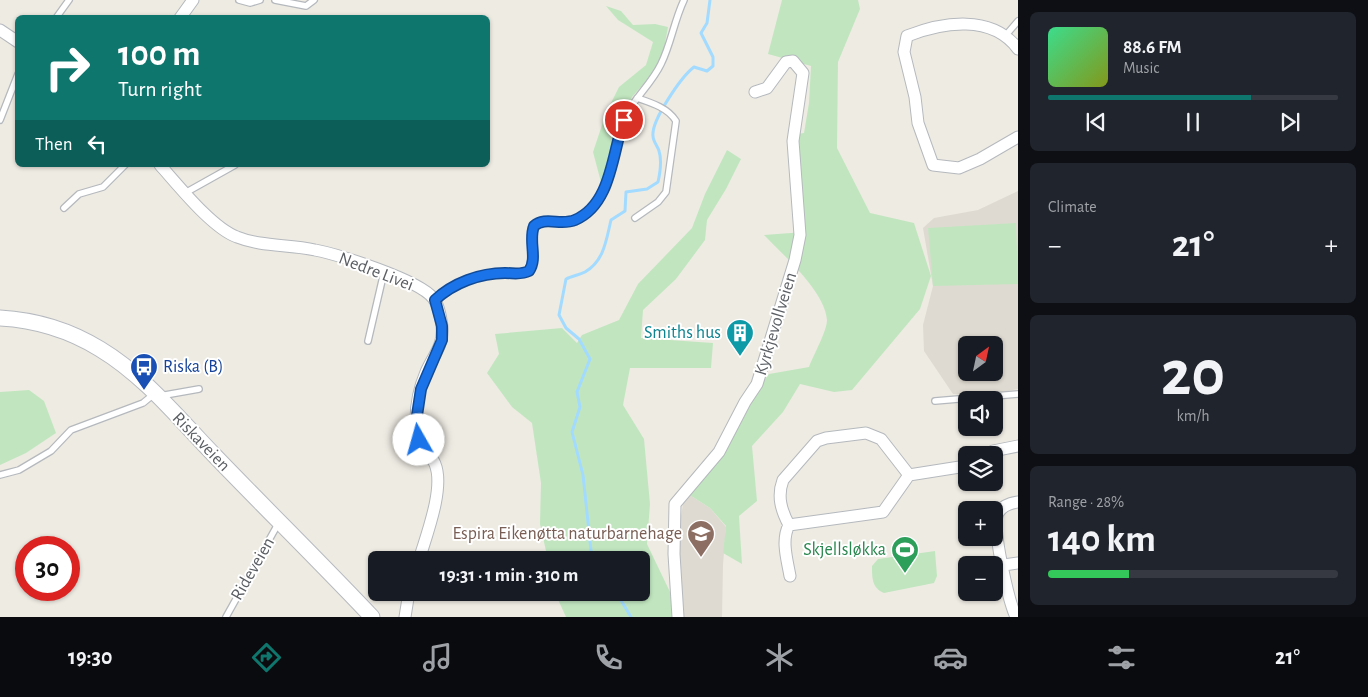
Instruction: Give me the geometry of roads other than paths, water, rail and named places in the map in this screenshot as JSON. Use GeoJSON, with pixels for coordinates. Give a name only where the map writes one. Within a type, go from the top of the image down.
{"type":"FeatureCollection","features":[{"type":"Feature","properties":{"kind":"main road","name":"Riskaveien"},"geometry":{"type":"LineString","coordinates":[[0,318],[43,324],[80,338],[120,363],[157,396],[372,617]]}},
{"type":"Feature","properties":{"kind":"street"},"geometry":{"type":"LineString","coordinates":[[182,15],[193,0]]}},
{"type":"Feature","properties":{"kind":"street"},"geometry":{"type":"LineString","coordinates":[[1018,49],[1006,35],[983,25],[966,24],[924,30],[907,36],[904,52],[915,98],[918,123],[933,165],[959,168],[980,159],[998,146],[1018,137]]}},
{"type":"Feature","properties":{"kind":"street"},"geometry":{"type":"LineString","coordinates":[[0,30],[15,40]]}},
{"type":"Feature","properties":{"kind":"street","name":"Kyrkjevollveien"},"geometry":{"type":"LineString","coordinates":[[678,617],[674,554],[675,504],[719,452],[744,402],[757,384],[795,260],[800,235],[793,141],[803,73],[793,61],[786,62],[767,88],[755,92]]}},
{"type":"Feature","properties":{"kind":"street","name":"Nedre Livei"},"geometry":{"type":"LineString","coordinates":[[162,167],[215,222],[235,237],[254,242],[314,250],[363,263],[424,290],[435,300],[442,326],[442,340],[423,381],[416,422],[419,440],[435,465],[437,483],[434,504],[421,551]]}},
{"type":"Feature","properties":{"kind":"street"},"geometry":{"type":"LineString","coordinates":[[789,525],[781,510],[780,486],[817,441],[866,433],[874,435],[881,439],[909,475]]}},
{"type":"Feature","properties":{"kind":"street"},"geometry":{"type":"LineString","coordinates":[[1003,448],[1018,446]]}},
{"type":"Feature","properties":{"kind":"street"},"geometry":{"type":"LineString","coordinates":[[789,525],[883,512],[909,475],[958,467]]}},
{"type":"Feature","properties":{"kind":"street"},"geometry":{"type":"LineString","coordinates":[[1016,617],[1010,603],[996,527],[998,514],[1004,506],[1018,502]]}},
{"type":"Feature","properties":{"kind":"street"},"geometry":{"type":"LineString","coordinates":[[789,525],[785,532],[785,544],[790,576]]}},
{"type":"Feature","properties":{"kind":"street"},"geometry":{"type":"LineString","coordinates":[[1004,565],[1018,562]]}},
{"type":"Feature","properties":{"kind":"street"},"geometry":{"type":"LineString","coordinates":[[404,617],[407,601]]}},
{"type":"Feature","properties":{"kind":"lane"},"geometry":{"type":"LineString","coordinates":[[58,15],[69,0]]}},
{"type":"Feature","properties":{"kind":"lane"},"geometry":{"type":"LineString","coordinates":[[239,0],[250,3],[260,0]]}},
{"type":"Feature","properties":{"kind":"lane"},"geometry":{"type":"LineString","coordinates":[[275,0],[299,6],[309,5],[314,0]]}},
{"type":"Feature","properties":{"kind":"lane"},"geometry":{"type":"LineString","coordinates":[[435,300],[456,285],[482,276],[505,273],[520,274],[529,271],[533,259],[532,234],[534,226],[541,222],[564,223],[572,221],[581,217],[594,204],[610,172],[624,120],[661,64],[684,0]]}},
{"type":"Feature","properties":{"kind":"lane"},"geometry":{"type":"LineString","coordinates":[[1006,35],[1018,21]]}},
{"type":"Feature","properties":{"kind":"lane"},"geometry":{"type":"LineString","coordinates":[[0,120],[15,82]]}},
{"type":"Feature","properties":{"kind":"lane"},"geometry":{"type":"LineString","coordinates":[[635,218],[658,202],[666,192],[676,121],[672,114],[659,106],[637,98]]}},
{"type":"Feature","properties":{"kind":"lane"},"geometry":{"type":"LineString","coordinates":[[64,208],[79,194],[103,187],[123,167]]}},
{"type":"Feature","properties":{"kind":"lane"},"geometry":{"type":"LineString","coordinates":[[185,193],[231,167]]}},
{"type":"Feature","properties":{"kind":"lane"},"geometry":{"type":"LineString","coordinates":[[368,341],[384,272]]}},
{"type":"Feature","properties":{"kind":"lane"},"geometry":{"type":"LineString","coordinates":[[0,476],[19,470],[51,451],[68,432],[157,396],[199,389]]}},
{"type":"Feature","properties":{"kind":"lane"},"geometry":{"type":"LineString","coordinates":[[934,401],[1018,394]]}},
{"type":"Feature","properties":{"kind":"lane","name":"Rideveien"},"geometry":{"type":"LineString","coordinates":[[226,617],[279,522]]}},
{"type":"Feature","properties":{"kind":"waterway"},"geometry":{"type":"LineString","coordinates":[[591,551],[583,475],[572,432],[580,407],[577,392],[590,359],[579,339],[566,328],[559,315],[566,279],[585,272],[596,262],[603,250],[611,220],[625,211],[626,192],[647,189],[658,182],[660,158],[653,136],[657,120],[675,89],[688,72],[694,67],[707,71],[713,66],[713,57],[701,33],[707,23],[710,0]]}},
{"type":"Feature","properties":{"kind":"waterway"},"geometry":{"type":"LineString","coordinates":[[621,601],[631,617]]}},
{"type":"Feature","properties":{"kind":"place","name":"Smiths hus"},"geometry":{"type":"Point","coordinates":[740,357]}},
{"type":"Feature","properties":{"kind":"place","name":"Riska (B)"},"geometry":{"type":"Point","coordinates":[144,391]}},
{"type":"Feature","properties":{"kind":"place","name":"Espira Eikenøtta naturbarnehage"},"geometry":{"type":"Point","coordinates":[701,558]}},
{"type":"Feature","properties":{"kind":"place","name":"Skjellsløkka"},"geometry":{"type":"Point","coordinates":[905,574]}}]}
